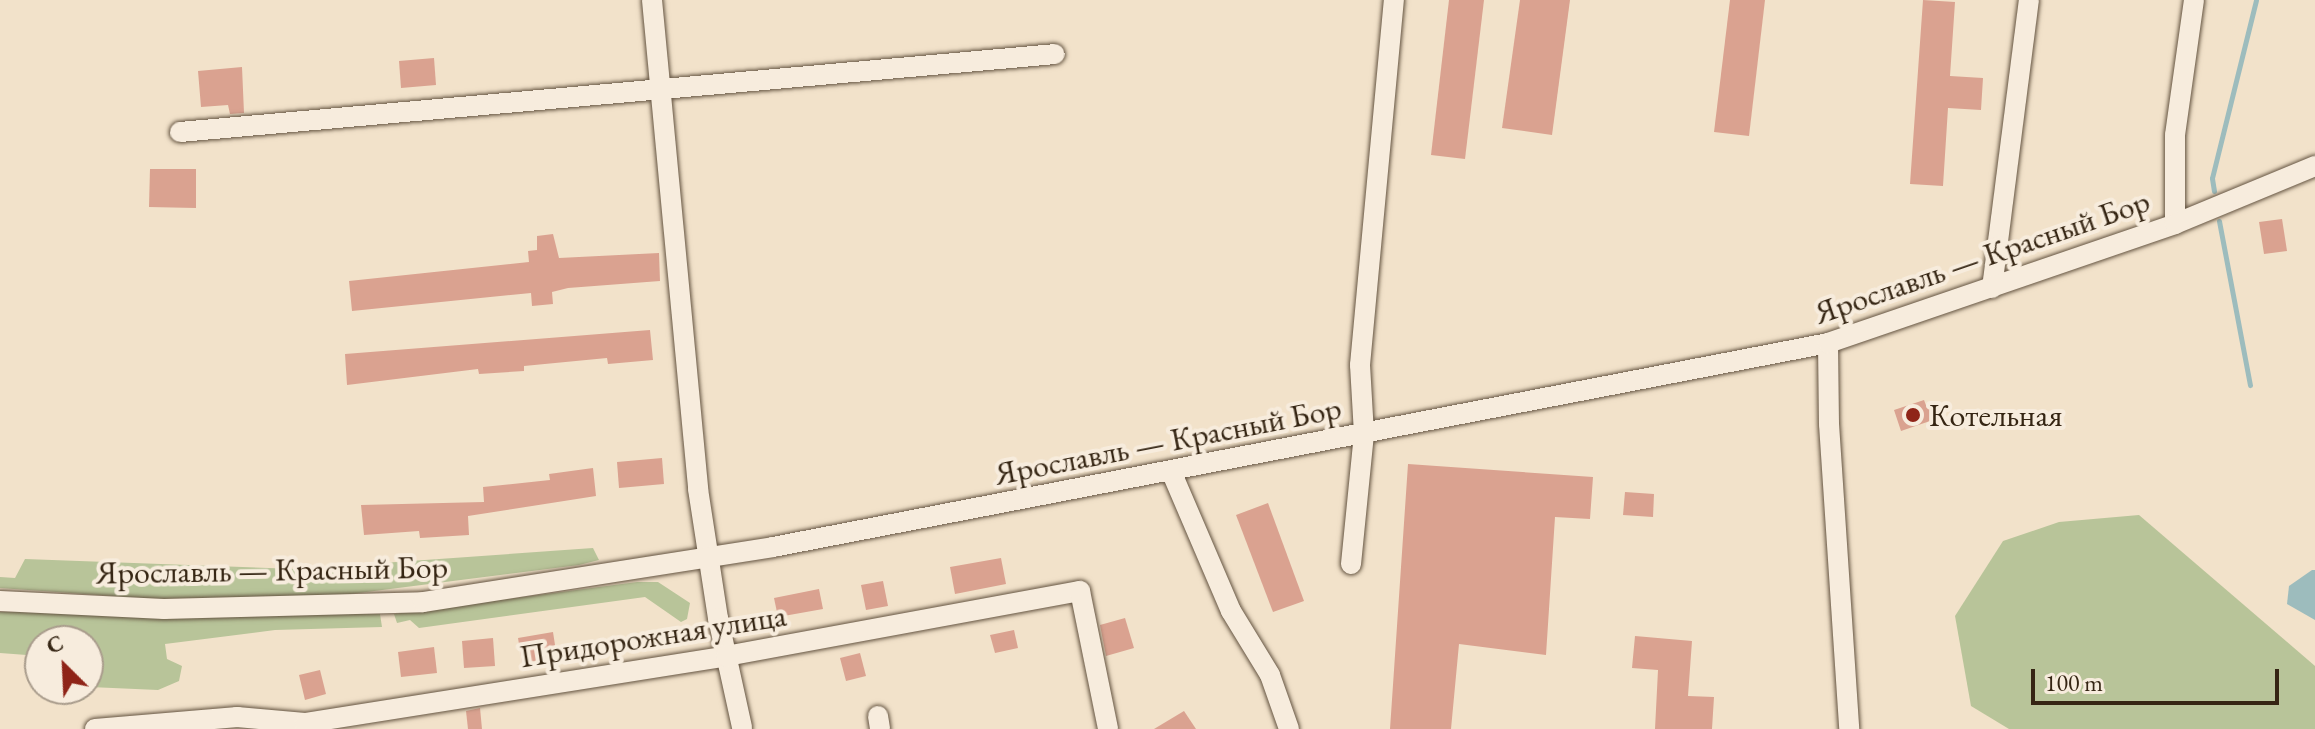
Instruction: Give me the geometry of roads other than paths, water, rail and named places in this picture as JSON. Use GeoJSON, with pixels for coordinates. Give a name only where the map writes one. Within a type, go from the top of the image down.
{"type":"FeatureCollection","features":[{"type":"Feature","properties":{"kind":"street"},"geometry":{"type":"LineString","coordinates":[[652,0],[708,557],[742,727]]}},
{"type":"Feature","properties":{"kind":"street"},"geometry":{"type":"LineString","coordinates":[[1351,564],[1364,434],[1360,365],[1394,0]]}},
{"type":"Feature","properties":{"kind":"street"},"geometry":{"type":"LineString","coordinates":[[1992,288],[2029,0]]}},
{"type":"Feature","properties":{"kind":"street"},"geometry":{"type":"LineString","coordinates":[[2175,224],[2175,135],[2194,0]]}},
{"type":"Feature","properties":{"kind":"street"},"geometry":{"type":"LineString","coordinates":[[180,132],[1055,54]]}},
{"type":"Feature","properties":{"kind":"street","name":"Ярославль — Красный Бор"},"geometry":{"type":"LineString","coordinates":[[0,601],[164,609],[423,602],[708,557],[1171,471],[1828,343],[2175,224],[2315,166]]}},
{"type":"Feature","properties":{"kind":"street"},"geometry":{"type":"LineString","coordinates":[[1828,343],[1829,424],[1849,729]]}},
{"type":"Feature","properties":{"kind":"street"},"geometry":{"type":"LineString","coordinates":[[1171,471],[1231,611],[1270,675],[1289,729]]}},
{"type":"Feature","properties":{"kind":"street","name":"Придорожная улица"},"geometry":{"type":"LineString","coordinates":[[95,729],[126,722],[237,717],[305,723],[726,656],[1080,591],[1108,729]]}},
{"type":"Feature","properties":{"kind":"water"},"geometry":{"type":"Polygon","coordinates":[[[2315,570],[2315,620],[2287,604],[2289,586],[2315,570]]]}},
{"type":"Feature","properties":{"kind":"waterway"},"geometry":{"type":"LineString","coordinates":[[2214,191],[2212,178],[2256,0]]}},
{"type":"Feature","properties":{"kind":"waterway"},"geometry":{"type":"LineString","coordinates":[[2219,221],[2250,385]]}},
{"type":"Feature","properties":{"kind":"place","name":"Котельная"},"geometry":{"type":"Point","coordinates":[1913,415]}}]}
